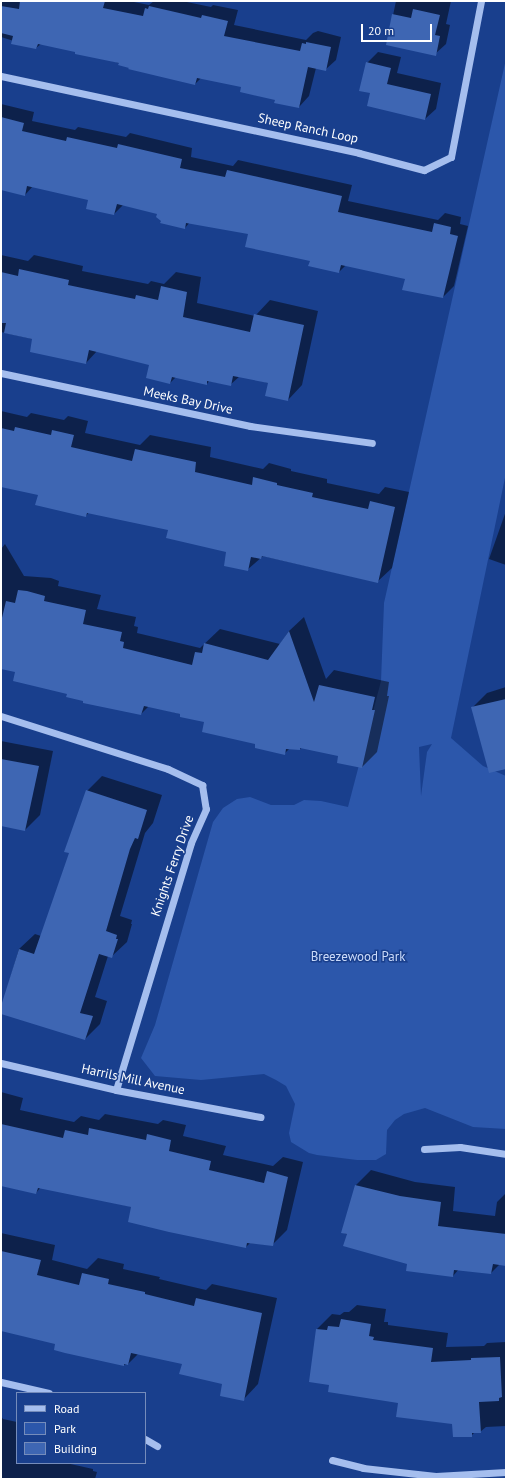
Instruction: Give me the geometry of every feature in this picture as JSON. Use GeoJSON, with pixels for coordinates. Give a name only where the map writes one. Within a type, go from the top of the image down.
{"type":"FeatureCollection","features":[{"type":"Feature","properties":{"kind":"street","name":"Sheep Ranch Loop"},"geometry":{"type":"LineString","coordinates":[[1,76],[352,151],[424,170],[451,157],[482,1]]}},
{"type":"Feature","properties":{"kind":"street","name":"Meeks Bay Drive"},"geometry":{"type":"LineString","coordinates":[[1,373],[250,426],[372,443]]}},
{"type":"Feature","properties":{"kind":"street","name":"Knights Ferry Drive"},"geometry":{"type":"LineString","coordinates":[[1,716],[168,769],[202,785],[206,809],[191,843],[116,1090]]}},
{"type":"Feature","properties":{"kind":"street","name":"Harrils Mill Avenue"},"geometry":{"type":"LineString","coordinates":[[1,1063],[116,1090],[260,1117]]}},
{"type":"Feature","properties":{"kind":"street"},"geometry":{"type":"LineString","coordinates":[[424,1149],[460,1147],[506,1154]]}},
{"type":"Feature","properties":{"kind":"street"},"geometry":{"type":"LineString","coordinates":[[1,1382],[45,1392]]}},
{"type":"Feature","properties":{"kind":"street"},"geometry":{"type":"LineString","coordinates":[[146,1439],[157,1446]]}},
{"type":"Feature","properties":{"kind":"street"},"geometry":{"type":"LineString","coordinates":[[332,1460],[363,1468],[436,1476],[506,1472]]}},
{"type":"Feature","properties":{"kind":"green space","name":"Breezewood Park"},"geometry":{"type":"Polygon","coordinates":[[[506,59],[506,473],[451,738],[483,766],[506,776],[506,1129],[473,1127],[425,1108],[404,1114],[395,1120],[387,1130],[386,1154],[376,1160],[357,1160],[309,1153],[291,1142],[289,1133],[295,1104],[286,1086],[264,1074],[201,1080],[155,1076],[141,1058],[155,1025],[213,822],[223,808],[237,799],[250,797],[271,805],[294,805],[304,800],[321,801],[348,807],[381,681],[384,603],[506,59]],[[432,744],[419,747],[421,796],[427,752],[432,744]]]}},
{"type":"Feature","properties":{"kind":"building"},"geometry":{"type":"Polygon","coordinates":[[[20,1],[105,1],[103,8],[143,16],[145,8],[148,9],[149,6],[201,18],[202,15],[228,21],[224,36],[300,51],[302,43],[306,44],[306,42],[331,47],[326,71],[308,67],[299,108],[274,103],[275,100],[240,92],[241,87],[197,78],[195,85],[128,69],[129,68],[118,65],[119,63],[75,54],[75,52],[38,44],[36,49],[11,44],[13,36],[1,33],[1,6],[19,9],[20,1]]]}},
{"type":"Feature","properties":{"kind":"building"},"geometry":{"type":"Polygon","coordinates":[[[413,9],[440,15],[435,35],[440,36],[436,56],[386,45],[392,14],[411,18],[413,9]]]}},
{"type":"Feature","properties":{"kind":"building"},"geometry":{"type":"Polygon","coordinates":[[[366,62],[391,68],[387,84],[431,94],[425,120],[367,106],[370,93],[359,91],[366,62]]]}},
{"type":"Feature","properties":{"kind":"building"},"geometry":{"type":"Polygon","coordinates":[[[1,117],[24,123],[22,131],[66,141],[67,137],[117,148],[118,144],[182,159],[180,168],[225,177],[227,170],[342,196],[338,212],[432,232],[434,223],[451,227],[450,234],[458,236],[443,298],[402,290],[405,279],[341,265],[339,273],[308,266],[310,261],[245,247],[248,234],[186,223],[185,229],[160,223],[161,221],[156,217],[157,214],[117,204],[114,215],[86,209],[88,200],[27,186],[25,196],[1,190],[1,117]]]}},
{"type":"Feature","properties":{"kind":"building"},"geometry":{"type":"Polygon","coordinates":[[[19,269],[69,280],[68,285],[135,299],[136,295],[158,300],[161,286],[187,292],[183,317],[250,332],[254,314],[304,325],[288,401],[265,396],[268,383],[233,376],[231,386],[207,381],[207,385],[172,377],[170,384],[146,378],[149,365],[89,350],[86,364],[30,352],[32,339],[4,333],[6,323],[1,323],[1,272],[18,276],[19,269]]]}},
{"type":"Feature","properties":{"kind":"building"},"geometry":{"type":"Polygon","coordinates":[[[15,427],[51,435],[52,430],[74,435],[71,447],[132,461],[135,449],[196,462],[195,472],[252,485],[253,477],[277,483],[277,485],[313,493],[312,497],[368,509],[370,501],[395,507],[378,583],[262,556],[261,559],[251,557],[248,571],[224,566],[226,552],[166,538],[168,530],[87,513],[86,517],[35,505],[38,495],[1,487],[1,428],[14,431],[15,427]]]}},
{"type":"Feature","properties":{"kind":"building"},"geometry":{"type":"Polygon","coordinates":[[[18,590],[45,596],[44,601],[86,610],[83,624],[122,632],[120,641],[124,642],[123,648],[192,665],[195,652],[202,653],[204,643],[268,660],[289,631],[314,702],[319,685],[375,697],[372,710],[375,710],[362,768],[337,763],[338,756],[300,748],[300,750],[286,749],[285,755],[255,748],[255,744],[202,732],[204,722],[180,717],[180,714],[144,706],[141,715],[83,703],[83,701],[66,697],[67,694],[13,681],[15,672],[1,669],[1,622],[6,601],[15,603],[18,590]]]}},
{"type":"Feature","properties":{"kind":"building"},"geometry":{"type":"Polygon","coordinates":[[[506,699],[506,769],[489,773],[471,707],[506,699]]]}},
{"type":"Feature","properties":{"kind":"building"},"geometry":{"type":"Polygon","coordinates":[[[1,759],[39,766],[25,831],[1,826],[1,759]]]}},
{"type":"Feature","properties":{"kind":"building"},"geometry":{"type":"Polygon","coordinates":[[[86,790],[147,810],[138,839],[135,838],[130,849],[106,931],[117,935],[116,939],[118,939],[112,958],[99,954],[80,1013],[93,1016],[85,1040],[1,1014],[1,1006],[19,949],[34,954],[69,853],[64,852],[86,790]]]}},
{"type":"Feature","properties":{"kind":"building"},"geometry":{"type":"Polygon","coordinates":[[[1,1124],[63,1138],[65,1130],[88,1135],[89,1128],[146,1140],[147,1134],[171,1140],[169,1151],[211,1161],[209,1170],[264,1183],[267,1171],[288,1177],[273,1246],[247,1243],[246,1248],[169,1232],[128,1222],[131,1207],[38,1188],[36,1194],[1,1186],[1,1124]]]}},
{"type":"Feature","properties":{"kind":"building"},"geometry":{"type":"Polygon","coordinates":[[[355,1185],[400,1196],[441,1202],[438,1226],[506,1234],[506,1266],[493,1264],[491,1274],[454,1270],[453,1277],[406,1271],[407,1264],[343,1246],[347,1234],[341,1233],[355,1185]]]}},
{"type":"Feature","properties":{"kind":"building"},"geometry":{"type":"Polygon","coordinates":[[[1,1251],[41,1260],[37,1275],[79,1285],[82,1273],[109,1279],[108,1284],[145,1292],[145,1294],[194,1306],[196,1298],[262,1313],[244,1401],[220,1396],[222,1384],[179,1374],[182,1364],[131,1353],[128,1365],[124,1364],[124,1366],[54,1350],[55,1344],[1,1331],[1,1251]]]}},
{"type":"Feature","properties":{"kind":"building"},"geometry":{"type":"Polygon","coordinates":[[[341,1319],[371,1324],[369,1336],[374,1337],[373,1340],[433,1348],[431,1362],[500,1357],[502,1397],[499,1398],[499,1401],[479,1402],[481,1433],[472,1433],[472,1437],[453,1437],[452,1424],[396,1417],[398,1403],[328,1392],[329,1385],[309,1382],[316,1329],[327,1330],[328,1326],[339,1327],[341,1319]]]}}]}
